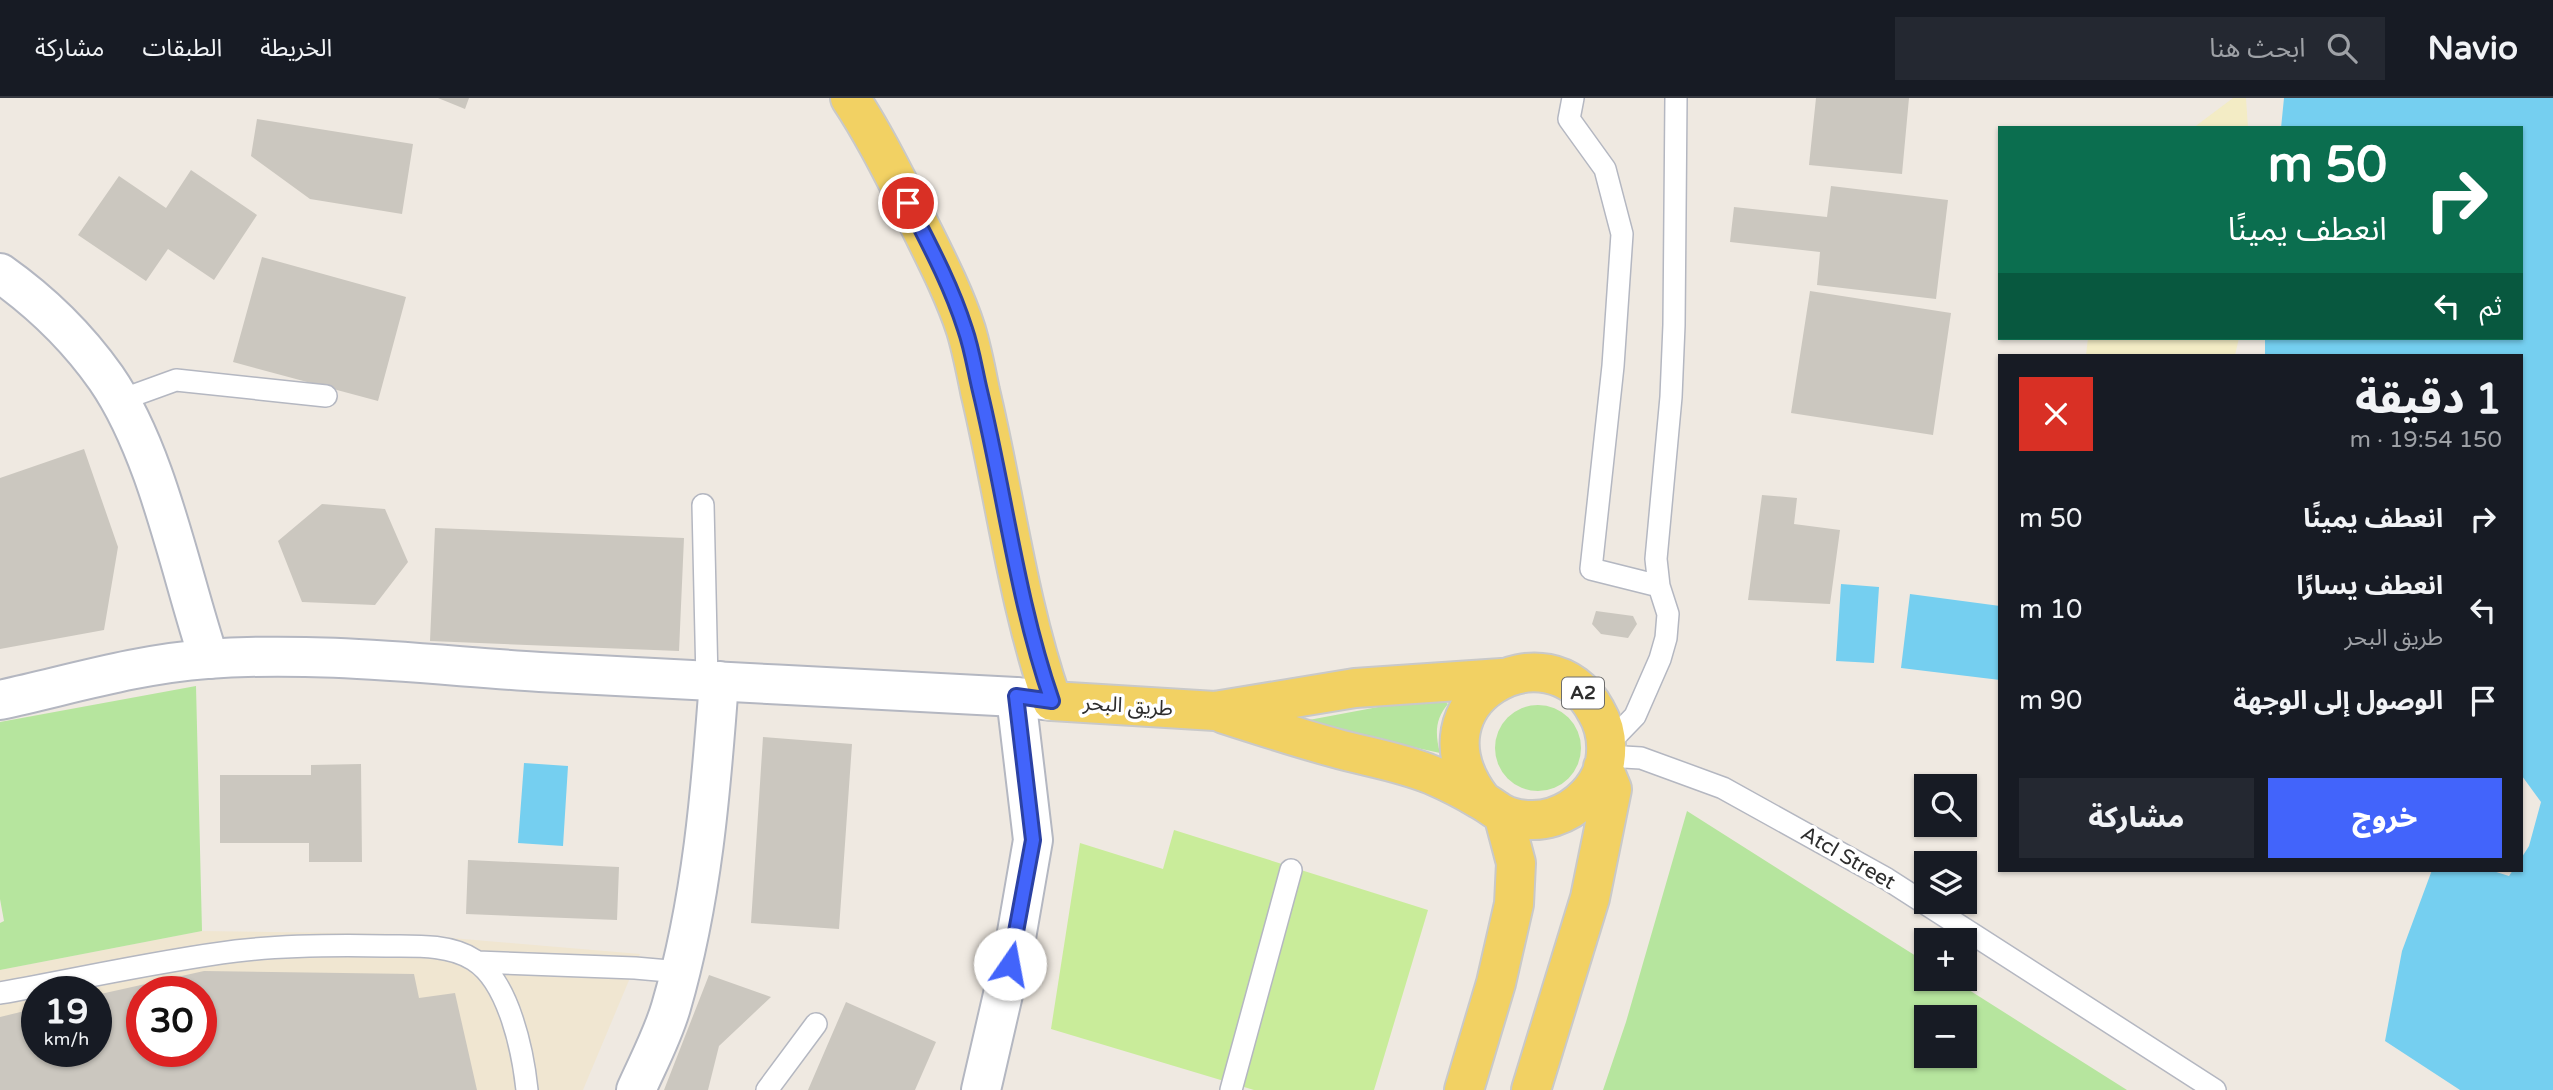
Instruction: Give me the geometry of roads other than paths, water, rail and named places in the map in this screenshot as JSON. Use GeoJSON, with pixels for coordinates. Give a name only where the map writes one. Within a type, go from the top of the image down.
{"type":"FeatureCollection","features":[{"type":"Feature","properties":{"kind":"main road","name":"طريق البحر"},"geometry":{"type":"LineString","coordinates":[[850,98],[939,264],[965,330],[994,449],[1021,590],[1038,659],[1034,699],[1215,712],[1431,774],[1492,807]]}},
{"type":"Feature","properties":{"kind":"main road","name":"A2"},"geometry":{"type":"LineString","coordinates":[[1502,678],[1526,672],[1550,674],[1572,683],[1591,700],[1602,721],[1605,756],[1612,789],[1590,898],[1531,1090]]}},
{"type":"Feature","properties":{"kind":"main road","name":"طريق البحر"},"geometry":{"type":"LineString","coordinates":[[1215,712],[1355,688],[1502,678]]}},
{"type":"Feature","properties":{"kind":"main road"},"geometry":{"type":"LineString","coordinates":[[1464,1090],[1496,983],[1514,904],[1516,863],[1492,807],[1466,780],[1459,757],[1460,733],[1468,710],[1482,691],[1502,678]]}},
{"type":"Feature","properties":{"kind":"main road","name":"A2"},"geometry":{"type":"LineString","coordinates":[[1492,807],[1527,820],[1552,818],[1574,807],[1592,790],[1605,756]]}},
{"type":"Feature","properties":{"kind":"street"},"geometry":{"type":"LineString","coordinates":[[0,273],[26,292],[61,324],[107,380],[152,475],[209,659]]}},
{"type":"Feature","properties":{"kind":"street"},"geometry":{"type":"LineString","coordinates":[[0,700],[152,665],[209,659],[353,660],[1034,699],[1033,840],[1016,939],[981,1090]]}},
{"type":"Feature","properties":{"kind":"street"},"geometry":{"type":"LineString","coordinates":[[636,1090],[670,1009],[696,898],[706,833],[713,681]]}},
{"type":"Feature","properties":{"kind":"lane"},"geometry":{"type":"LineString","coordinates":[[1573,98],[1569,119],[1605,169],[1622,234],[1613,366],[1591,569],[1659,586]]}},
{"type":"Feature","properties":{"kind":"lane"},"geometry":{"type":"LineString","coordinates":[[1605,756],[1635,716],[1660,659],[1666,638],[1668,614],[1659,586],[1656,559],[1671,397],[1676,98]]}},
{"type":"Feature","properties":{"kind":"lane"},"geometry":{"type":"LineString","coordinates":[[118,401],[176,380],[326,396]]}},
{"type":"Feature","properties":{"kind":"lane"},"geometry":{"type":"LineString","coordinates":[[703,505],[713,681]]}},
{"type":"Feature","properties":{"kind":"lane","name":"Atcl Street"},"geometry":{"type":"LineString","coordinates":[[1605,756],[1641,758],[1723,788],[1887,879],[2215,1090]]}},
{"type":"Feature","properties":{"kind":"lane"},"geometry":{"type":"LineString","coordinates":[[1231,1090],[1292,870]]}},
{"type":"Feature","properties":{"kind":"lane"},"geometry":{"type":"LineString","coordinates":[[0,993],[115,970],[236,951],[341,945],[418,946],[462,953],[477,962],[492,979],[510,1013],[524,1055],[527,1090]]}},
{"type":"Feature","properties":{"kind":"lane"},"geometry":{"type":"LineString","coordinates":[[477,962],[680,972]]}},
{"type":"Feature","properties":{"kind":"lane"},"geometry":{"type":"LineString","coordinates":[[767,1090],[816,1024]]}},
{"type":"Feature","properties":{"kind":"water"},"geometry":{"type":"Polygon","coordinates":[[[2284,98],[2553,98],[2553,1090],[2460,1090],[2385,1041],[2402,951],[2431,872],[2496,872],[2509,876],[2512,872],[2523,872],[2523,855],[2529,846],[2541,802],[2523,777],[2523,354],[2265,354],[2265,340],[2523,340],[2523,126],[2281,126],[2284,98]]]}},
{"type":"Feature","properties":{"kind":"water"},"geometry":{"type":"Polygon","coordinates":[[[1841,584],[1879,587],[1874,663],[1836,661],[1841,584]]]}},
{"type":"Feature","properties":{"kind":"water"},"geometry":{"type":"Polygon","coordinates":[[[1910,594],[1998,606],[1998,680],[1901,668],[1910,594]]]}},
{"type":"Feature","properties":{"kind":"water"},"geometry":{"type":"Polygon","coordinates":[[[524,763],[568,766],[563,846],[518,843],[524,763]]]}}]}
